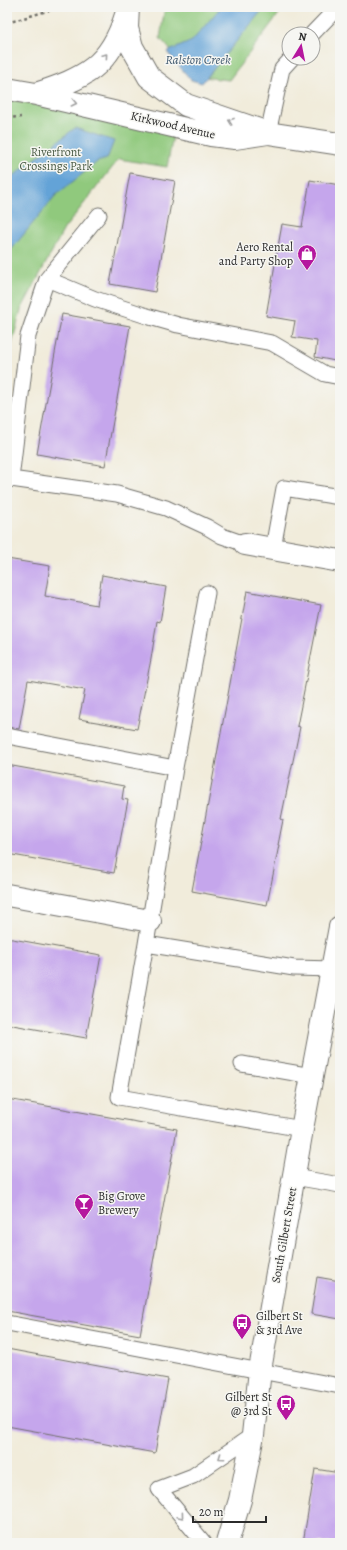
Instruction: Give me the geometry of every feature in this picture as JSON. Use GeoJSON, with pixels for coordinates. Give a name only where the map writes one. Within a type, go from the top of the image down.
{"type":"FeatureCollection","features":[{"type":"Feature","properties":{"kind":"street"},"geometry":{"type":"LineString","coordinates":[[36,94],[67,84],[88,72],[107,55],[120,33],[128,8]]}},
{"type":"Feature","properties":{"kind":"street"},"geometry":{"type":"LineString","coordinates":[[128,8],[127,28],[132,47],[149,77],[186,104],[268,133]]}},
{"type":"Feature","properties":{"kind":"street","name":"Kirkwood Avenue"},"geometry":{"type":"LineString","coordinates":[[7,89],[36,94],[211,135],[235,138],[268,133],[340,144]]}},
{"type":"Feature","properties":{"kind":"street"},"geometry":{"type":"LineString","coordinates":[[245,544],[340,561]]}},
{"type":"Feature","properties":{"kind":"street"},"geometry":{"type":"LineString","coordinates":[[7,895],[150,921]]}},
{"type":"Feature","properties":{"kind":"street","name":"South Gilbert Street"},"geometry":{"type":"LineString","coordinates":[[227,1543],[240,1500],[253,1435],[260,1370],[312,1076],[336,970],[340,927]]}},
{"type":"Feature","properties":{"kind":"lane"},"geometry":{"type":"LineString","coordinates":[[320,26],[338,7]]}},
{"type":"Feature","properties":{"kind":"lane"},"geometry":{"type":"LineString","coordinates":[[268,133],[282,69],[285,66]]}},
{"type":"Feature","properties":{"kind":"lane"},"geometry":{"type":"LineString","coordinates":[[99,216],[47,279],[28,336],[11,480],[117,494],[166,508],[207,527],[222,536],[245,544]]}},
{"type":"Feature","properties":{"kind":"lane"},"geometry":{"type":"LineString","coordinates":[[47,279],[95,299],[178,325],[272,343],[325,374],[340,377]]}},
{"type":"Feature","properties":{"kind":"lane"},"geometry":{"type":"LineString","coordinates":[[273,548],[284,488],[340,497]]}},
{"type":"Feature","properties":{"kind":"lane"},"geometry":{"type":"LineString","coordinates":[[207,593],[175,768],[119,1097],[302,1129]]}},
{"type":"Feature","properties":{"kind":"lane"},"geometry":{"type":"LineString","coordinates":[[7,736],[175,768]]}},
{"type":"Feature","properties":{"kind":"lane"},"geometry":{"type":"LineString","coordinates":[[146,944],[294,968],[336,970]]}},
{"type":"Feature","properties":{"kind":"lane"},"geometry":{"type":"LineString","coordinates":[[242,1064],[312,1076]]}},
{"type":"Feature","properties":{"kind":"lane"},"geometry":{"type":"LineString","coordinates":[[294,1177],[340,1186]]}},
{"type":"Feature","properties":{"kind":"lane"},"geometry":{"type":"LineString","coordinates":[[7,1323],[340,1386]]}},
{"type":"Feature","properties":{"kind":"lane"},"geometry":{"type":"LineString","coordinates":[[204,1543],[159,1489],[193,1476],[253,1435]]}},
{"type":"Feature","properties":{"kind":"path"},"geometry":{"type":"LineString","coordinates":[[7,23],[60,7]]}},
{"type":"Feature","properties":{"kind":"green space"},"geometry":{"type":"Polygon","coordinates":[[[165,7],[284,7],[229,80],[193,76],[160,38],[165,7]]]}},
{"type":"Feature","properties":{"kind":"green space","name":"Riverfront Crossings Park"},"geometry":{"type":"Polygon","coordinates":[[[7,99],[174,131],[167,167],[119,159],[64,229],[21,310],[7,362],[7,99]]]}},
{"type":"Feature","properties":{"kind":"water","name":"Ralston Creek"},"geometry":{"type":"Polygon","coordinates":[[[221,7],[265,7],[202,83],[191,80],[167,52],[192,41],[221,7]]]}},
{"type":"Feature","properties":{"kind":"water"},"geometry":{"type":"Polygon","coordinates":[[[75,128],[114,141],[107,159],[97,162],[55,196],[7,255],[7,181],[75,128]]]}},
{"type":"Feature","properties":{"kind":"building"},"geometry":{"type":"Polygon","coordinates":[[[130,173],[175,181],[155,292],[110,284],[130,173]]]}},
{"type":"Feature","properties":{"kind":"building","name":"Aero Rental and Party Shop"},"geometry":{"type":"Polygon","coordinates":[[[310,180],[340,185],[340,362],[315,357],[317,341],[292,337],[295,321],[266,316],[282,224],[302,227],[310,180]]]}},
{"type":"Feature","properties":{"kind":"building"},"geometry":{"type":"Polygon","coordinates":[[[62,314],[130,326],[105,466],[37,454],[62,314]]]}},
{"type":"Feature","properties":{"kind":"building"},"geometry":{"type":"Polygon","coordinates":[[[7,559],[50,566],[45,596],[97,605],[102,575],[166,587],[160,622],[157,621],[137,729],[79,719],[85,690],[28,680],[19,729],[7,727],[7,559]]]}},
{"type":"Feature","properties":{"kind":"building"},"geometry":{"type":"Polygon","coordinates":[[[247,591],[321,605],[297,726],[300,727],[281,819],[283,820],[279,845],[267,905],[192,891],[247,591]]]}},
{"type":"Feature","properties":{"kind":"building"},"geometry":{"type":"Polygon","coordinates":[[[7,765],[124,786],[122,799],[128,800],[114,873],[7,854],[7,765]]]}},
{"type":"Feature","properties":{"kind":"building"},"geometry":{"type":"Polygon","coordinates":[[[7,938],[101,955],[86,1038],[7,1024],[7,938]]]}},
{"type":"Feature","properties":{"kind":"building","name":"Big Grove Brewery"},"geometry":{"type":"Polygon","coordinates":[[[7,1099],[177,1129],[140,1335],[7,1311],[7,1099]]]}},
{"type":"Feature","properties":{"kind":"building"},"geometry":{"type":"Polygon","coordinates":[[[317,1277],[340,1281],[340,1319],[311,1314],[317,1277]]]}},
{"type":"Feature","properties":{"kind":"building"},"geometry":{"type":"Polygon","coordinates":[[[7,1349],[168,1379],[155,1453],[7,1426],[7,1349]]]}},
{"type":"Feature","properties":{"kind":"building"},"geometry":{"type":"Polygon","coordinates":[[[315,1469],[340,1473],[340,1543],[303,1543],[315,1469]]]}},
{"type":"Feature","properties":{"kind":"place","name":"Aero Rental and Party Shop"},"geometry":{"type":"Point","coordinates":[307,271]}},
{"type":"Feature","properties":{"kind":"place","name":"Big Grove Brewery"},"geometry":{"type":"Point","coordinates":[84,1220]}},
{"type":"Feature","properties":{"kind":"place","name":"Gilbert St & 3rd Ave"},"geometry":{"type":"Point","coordinates":[242,1340]}},
{"type":"Feature","properties":{"kind":"place","name":"Gilbert St @ 3rd St"},"geometry":{"type":"Point","coordinates":[286,1421]}}]}
